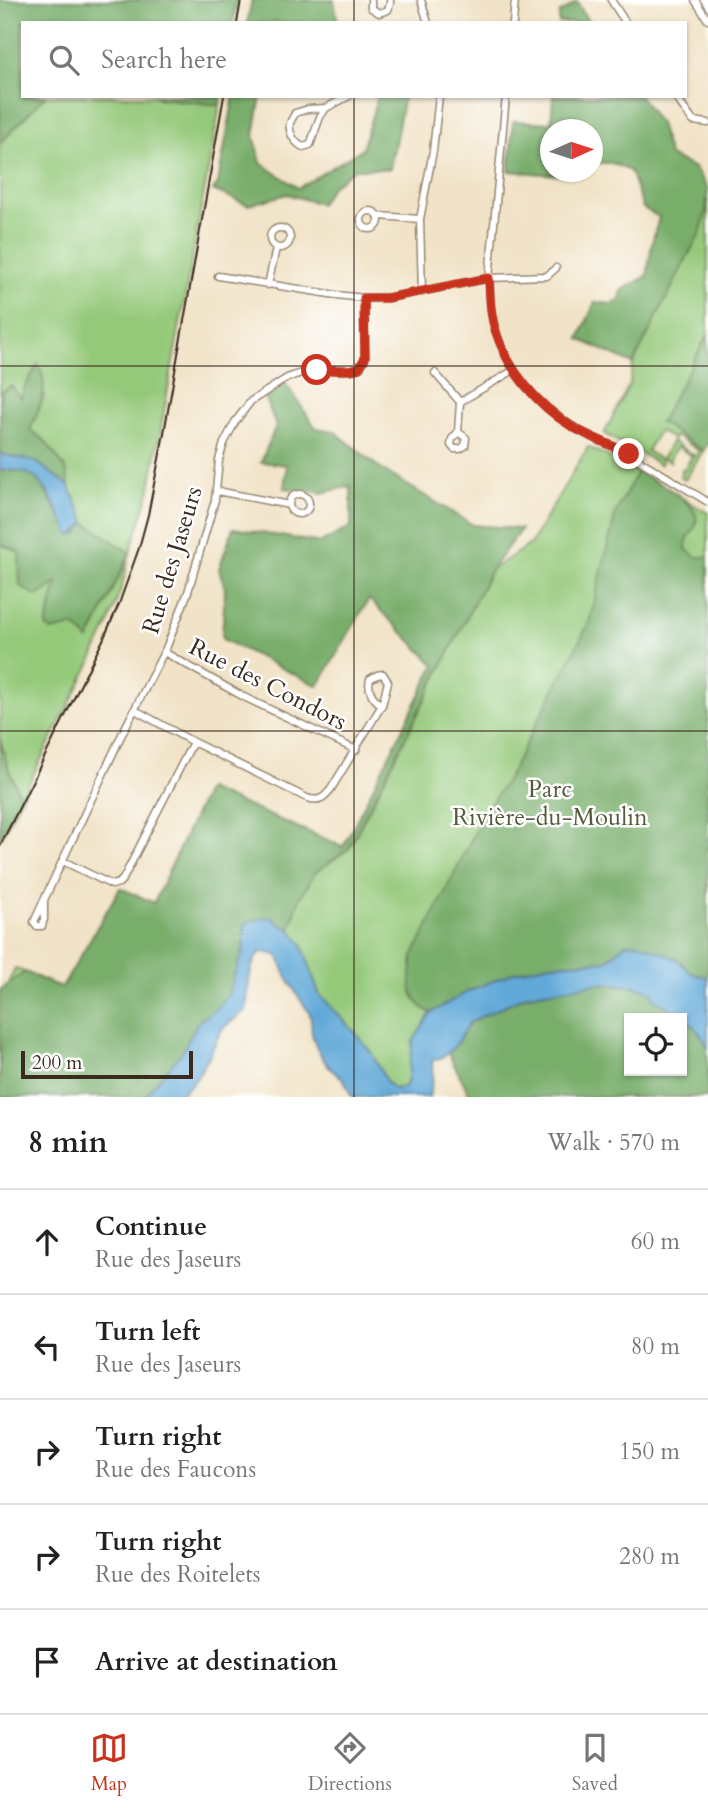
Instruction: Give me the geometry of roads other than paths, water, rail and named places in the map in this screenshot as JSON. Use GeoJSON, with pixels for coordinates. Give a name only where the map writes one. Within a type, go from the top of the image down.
{"type":"FeatureCollection","features":[{"type":"Feature","properties":{"kind":"street"},"geometry":{"type":"LineString","coordinates":[[371,0],[371,8],[379,13],[388,10],[390,0]]}},
{"type":"Feature","properties":{"kind":"street"},"geometry":{"type":"LineString","coordinates":[[421,0],[427,21]]}},
{"type":"Feature","properties":{"kind":"street"},"geometry":{"type":"LineString","coordinates":[[513,21],[514,0]]}},
{"type":"Feature","properties":{"kind":"street"},"geometry":{"type":"LineString","coordinates":[[611,0],[625,21]]}},
{"type":"Feature","properties":{"kind":"street"},"geometry":{"type":"LineString","coordinates":[[695,0],[708,20]]}},
{"type":"Feature","properties":{"kind":"street"},"geometry":{"type":"LineString","coordinates":[[326,108],[310,145],[303,147],[296,143],[289,123],[295,113],[326,108],[345,98]]}},
{"type":"Feature","properties":{"kind":"street"},"geometry":{"type":"LineString","coordinates":[[422,292],[420,219],[433,151],[439,98]]}},
{"type":"Feature","properties":{"kind":"street"},"geometry":{"type":"LineString","coordinates":[[506,98],[489,278],[495,331],[514,370],[541,402],[569,425],[629,454],[708,502]]}},
{"type":"Feature","properties":{"kind":"street"},"geometry":{"type":"LineString","coordinates":[[677,98],[694,121],[708,123]]}},
{"type":"Feature","properties":{"kind":"street"},"geometry":{"type":"LineString","coordinates":[[379,216],[420,219]]}},
{"type":"Feature","properties":{"kind":"street"},"geometry":{"type":"LineString","coordinates":[[268,285],[276,248]]}},
{"type":"Feature","properties":{"kind":"street"},"geometry":{"type":"LineString","coordinates":[[218,276],[364,298],[387,298],[489,278],[547,276],[556,268]]}},
{"type":"Feature","properties":{"kind":"street","name":"Rue des Jaseurs"},"geometry":{"type":"LineString","coordinates":[[44,900],[164,652],[188,592],[215,500],[217,472],[224,443],[235,422],[251,401],[287,378],[317,370],[359,368],[365,358],[364,298]]}},
{"type":"Feature","properties":{"kind":"street"},"geometry":{"type":"LineString","coordinates":[[460,402],[514,370]]}},
{"type":"Feature","properties":{"kind":"street"},"geometry":{"type":"LineString","coordinates":[[435,373],[460,402],[458,432]]}},
{"type":"Feature","properties":{"kind":"street"},"geometry":{"type":"LineString","coordinates":[[216,491],[289,505]]}},
{"type":"Feature","properties":{"kind":"street","name":"Rue des Condors"},"geometry":{"type":"LineString","coordinates":[[164,652],[244,697],[356,750]]}},
{"type":"Feature","properties":{"kind":"street"},"geometry":{"type":"LineString","coordinates":[[135,710],[307,798],[319,800],[331,789],[382,705],[388,681],[383,674],[370,679],[370,689],[382,705]]}},
{"type":"Feature","properties":{"kind":"street"},"geometry":{"type":"LineString","coordinates":[[62,861],[112,885],[119,883],[193,742]]}},
{"type":"Feature","properties":{"kind":"water"},"geometry":{"type":"Polygon","coordinates":[[[0,454],[36,462],[69,486],[86,523],[71,536],[42,484],[24,472],[0,470],[0,454]]]}},
{"type":"Feature","properties":{"kind":"water"},"geometry":{"type":"Polygon","coordinates":[[[274,918],[276,922],[290,929],[302,944],[319,994],[360,1038],[388,1084],[395,1089],[403,1088],[407,1084],[413,1041],[431,1013],[469,991],[514,972],[551,964],[606,961],[625,944],[639,943],[677,959],[691,973],[708,977],[708,1049],[699,1033],[687,1021],[687,1013],[676,1013],[654,999],[653,992],[635,986],[600,983],[527,995],[470,1022],[455,1046],[445,1056],[432,1061],[433,1077],[429,1097],[352,1097],[343,1078],[333,1071],[319,1053],[312,1034],[309,1012],[289,981],[279,957],[261,952],[251,971],[246,1010],[222,1029],[196,1079],[178,1097],[144,1097],[182,1052],[198,1022],[216,1009],[228,995],[243,951],[245,925],[260,919],[274,918]]]}},
{"type":"Feature","properties":{"kind":"railway"},"geometry":{"type":"LineString","coordinates":[[237,21],[241,0]]}},
{"type":"Feature","properties":{"kind":"railway"},"geometry":{"type":"LineString","coordinates":[[0,846],[102,642],[139,548],[164,433],[224,98]]}},
{"type":"Feature","properties":{"kind":"park label","name":"Parc Rivière-du-Moulin"},"geometry":{"type":"Point","coordinates":[550,803]}}]}
